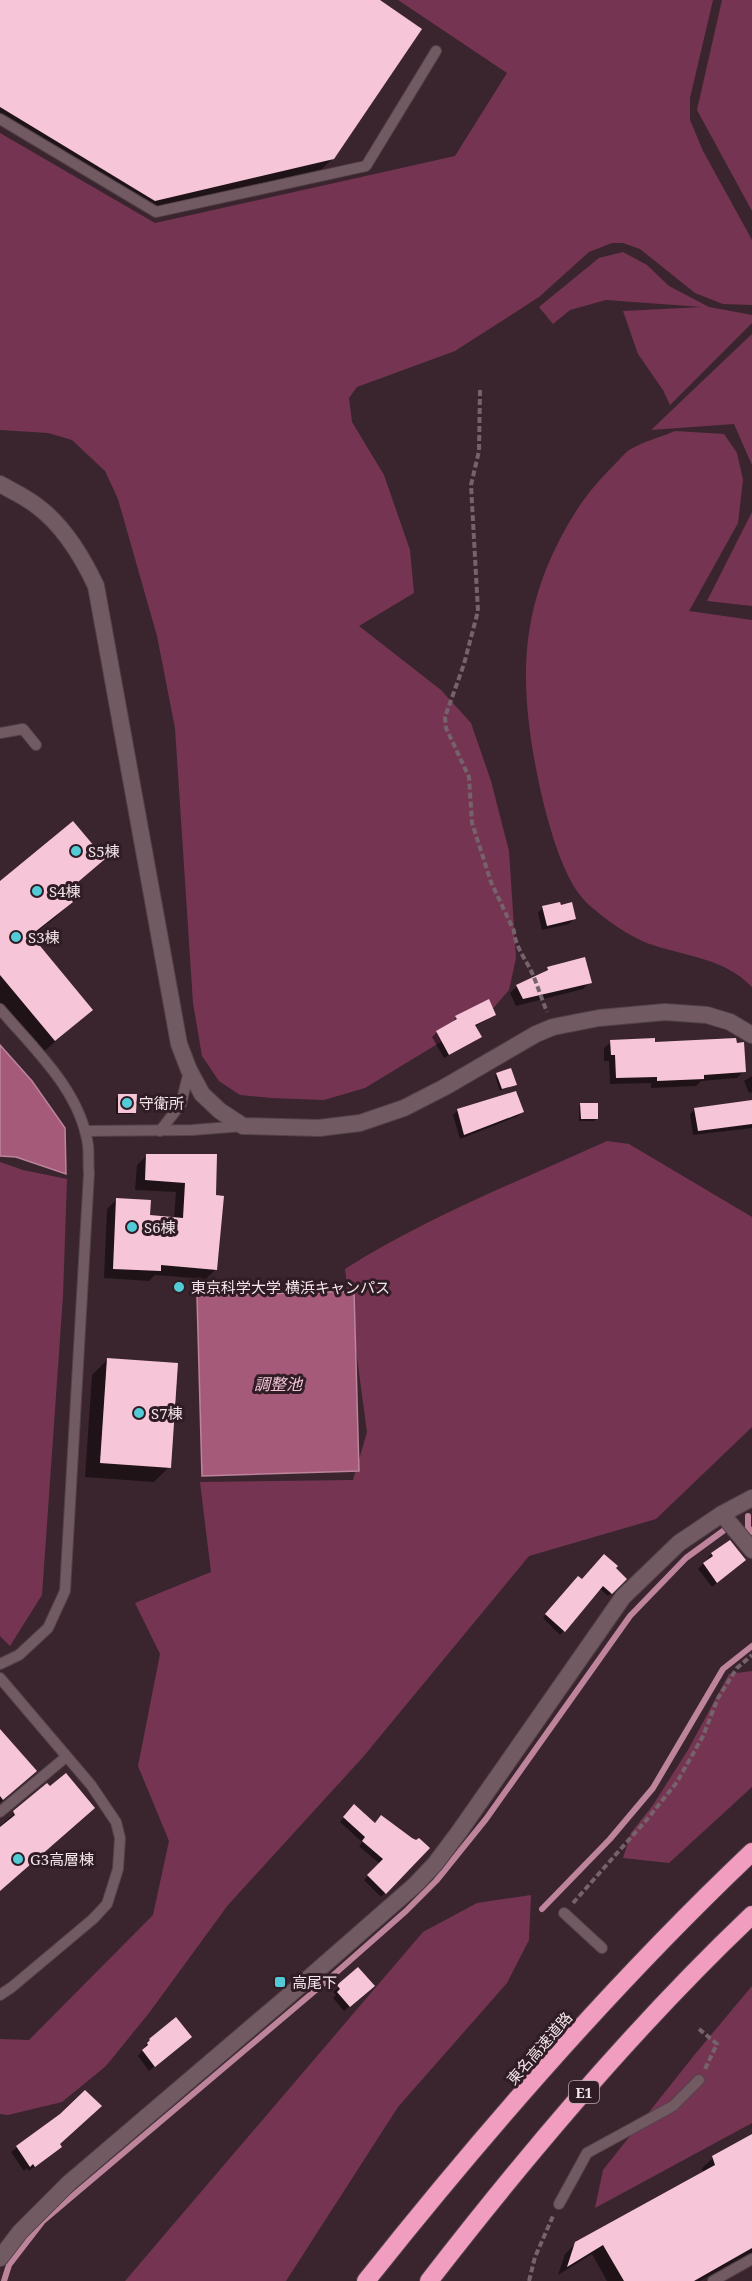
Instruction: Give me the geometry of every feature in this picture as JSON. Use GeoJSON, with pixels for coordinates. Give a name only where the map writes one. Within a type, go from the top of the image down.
{"type":"FeatureCollection","features":[{"type":"Feature","properties":{"kind":"highway","name":"東名高速道路"},"geometry":{"type":"LineString","coordinates":[[366,2281],[461,2165],[613,1990],[752,1852]]}},
{"type":"Feature","properties":{"kind":"highway","name":"E1"},"geometry":{"type":"LineString","coordinates":[[429,2281],[497,2194],[579,2098],[650,2020],[752,1916]]}},
{"type":"Feature","properties":{"kind":"street"},"geometry":{"type":"LineString","coordinates":[[0,484],[37,506],[55,523],[84,561],[96,586],[179,1044],[202,1094],[220,1111],[243,1126],[319,1128],[360,1123],[404,1107],[445,1087],[536,1034],[553,1027],[599,1018],[665,1012],[706,1015],[730,1022],[752,1035]]}},
{"type":"Feature","properties":{"kind":"street"},"geometry":{"type":"LineString","coordinates":[[0,2258],[20,2232],[69,2183],[415,1885],[435,1864],[459,1832],[623,1597],[679,1543],[722,1514],[752,1498]]}},
{"type":"Feature","properties":{"kind":"street"},"geometry":{"type":"LineString","coordinates":[[722,1514],[752,1550]]}},
{"type":"Feature","properties":{"kind":"lane"},"geometry":{"type":"LineString","coordinates":[[0,119],[156,212],[366,166],[436,51]]}},
{"type":"Feature","properties":{"kind":"lane"},"geometry":{"type":"LineString","coordinates":[[0,733],[23,729],[36,745]]}},
{"type":"Feature","properties":{"kind":"lane"},"geometry":{"type":"LineString","coordinates":[[0,1009],[60,1080],[73,1099],[85,1131],[89,1173],[65,1591],[48,1628],[19,1655],[0,1664]]}},
{"type":"Feature","properties":{"kind":"lane"},"geometry":{"type":"LineString","coordinates":[[160,1131],[181,1104],[189,1070]]}},
{"type":"Feature","properties":{"kind":"lane"},"geometry":{"type":"LineString","coordinates":[[85,1131],[160,1131],[243,1126]]}},
{"type":"Feature","properties":{"kind":"lane"},"geometry":{"type":"LineString","coordinates":[[0,1678],[91,1785],[116,1822],[120,1838],[120,1855],[107,1904],[93,1919],[0,1995]]}},
{"type":"Feature","properties":{"kind":"lane"},"geometry":{"type":"LineString","coordinates":[[0,1812],[66,1757]]}},
{"type":"Feature","properties":{"kind":"lane"},"geometry":{"type":"LineString","coordinates":[[564,1913],[602,1948]]}},
{"type":"Feature","properties":{"kind":"lane"},"geometry":{"type":"LineString","coordinates":[[559,2204],[587,2152],[673,2106],[699,2080]]}},
{"type":"Feature","properties":{"kind":"lane"},"geometry":{"type":"LineString","coordinates":[[713,2281],[752,2259]]}},
{"type":"Feature","properties":{"kind":"path"},"geometry":{"type":"LineString","coordinates":[[480,390],[479,451],[471,485],[478,611],[464,664],[445,717],[446,728],[469,777],[472,823],[491,882],[533,974],[553,1027]]}},
{"type":"Feature","properties":{"kind":"path"},"geometry":{"type":"LineString","coordinates":[[564,1913],[677,1782],[703,1736],[718,1698],[737,1668],[752,1655]]}},
{"type":"Feature","properties":{"kind":"path"},"geometry":{"type":"LineString","coordinates":[[699,2029],[717,2044],[699,2080]]}},
{"type":"Feature","properties":{"kind":"path"},"geometry":{"type":"LineString","coordinates":[[529,2281],[535,2257],[559,2204]]}},
{"type":"Feature","properties":{"kind":"shaded area"},"geometry":{"type":"Polygon","coordinates":[[[398,0],[713,0],[690,98],[690,120],[703,151],[752,240],[752,305],[723,304],[695,293],[640,249],[623,243],[612,243],[589,252],[539,297],[455,351],[357,387],[349,398],[352,422],[384,475],[410,550],[414,593],[359,626],[441,690],[471,723],[491,781],[509,851],[516,958],[509,990],[490,1012],[365,1088],[324,1100],[240,1095],[219,1081],[202,1056],[193,1003],[175,728],[157,636],[118,499],[105,471],[72,440],[48,433],[0,430],[0,133],[155,223],[455,156],[507,73],[398,0]]]}},
{"type":"Feature","properties":{"kind":"shaded area"},"geometry":{"type":"Polygon","coordinates":[[[722,0],[752,0],[752,211],[697,110],[722,0]]]}},
{"type":"Feature","properties":{"kind":"shaded area"},"geometry":{"type":"Polygon","coordinates":[[[623,252],[647,265],[669,286],[709,307],[752,315],[752,323],[670,405],[663,390],[638,354],[623,311],[702,307],[606,300],[570,310],[553,324],[539,307],[599,258],[623,252]]]}},
{"type":"Feature","properties":{"kind":"shaded area"},"geometry":{"type":"Polygon","coordinates":[[[752,334],[752,465],[734,424],[651,430],[752,334]]]}},
{"type":"Feature","properties":{"kind":"shaded area"},"geometry":{"type":"Polygon","coordinates":[[[675,431],[724,434],[737,453],[743,480],[738,523],[689,611],[752,620],[752,987],[741,977],[718,964],[636,938],[608,920],[585,901],[569,878],[556,848],[543,801],[528,715],[527,648],[532,615],[541,583],[555,550],[583,501],[625,453],[640,444],[675,431]]]}},
{"type":"Feature","properties":{"kind":"shaded area"},"geometry":{"type":"Polygon","coordinates":[[[752,512],[752,606],[707,601],[752,512]]]}},
{"type":"Feature","properties":{"kind":"shaded area"},"geometry":{"type":"Polygon","coordinates":[[[607,1141],[629,1144],[752,1217],[752,1427],[656,1519],[529,1556],[363,1757],[228,1905],[149,2013],[106,2066],[62,2102],[8,2115],[0,2114],[0,2039],[29,2040],[153,1915],[169,1841],[138,1766],[160,1654],[135,1603],[211,1572],[200,1482],[353,1480],[367,1432],[345,1269],[441,1216],[607,1141]]]}},
{"type":"Feature","properties":{"kind":"shaded area"},"geometry":{"type":"Polygon","coordinates":[[[0,1162],[23,1170],[67,1179],[63,1296],[42,1595],[10,1646],[0,1636],[0,1162]]]}},
{"type":"Feature","properties":{"kind":"shaded area"},"geometry":{"type":"Polygon","coordinates":[[[752,1671],[752,1787],[669,1863],[623,1858],[631,1833],[653,1805],[688,1750],[729,1674],[752,1671]]]}},
{"type":"Feature","properties":{"kind":"shaded area"},"geometry":{"type":"Polygon","coordinates":[[[531,1895],[529,1940],[507,1983],[398,2107],[286,2281],[125,2281],[423,1932],[477,1903],[531,1895]]]}},
{"type":"Feature","properties":{"kind":"shaded area"},"geometry":{"type":"Polygon","coordinates":[[[752,1986],[752,2123],[595,2208],[603,2170],[752,1986]]]}},
{"type":"Feature","properties":{"kind":"water"},"geometry":{"type":"Polygon","coordinates":[[[0,1045],[32,1081],[65,1128],[66,1174],[16,1157],[0,1156],[0,1045]]]}},
{"type":"Feature","properties":{"kind":"water","name":"調整池"},"geometry":{"type":"Polygon","coordinates":[[[354,1291],[359,1471],[202,1476],[197,1296],[354,1291]]]}},
{"type":"Feature","properties":{"kind":"building"},"geometry":{"type":"Polygon","coordinates":[[[0,0],[380,0],[422,29],[334,159],[155,201],[0,107],[0,0]]]}},
{"type":"Feature","properties":{"kind":"building"},"geometry":{"type":"Polygon","coordinates":[[[73,821],[105,859],[65,893],[73,902],[31,935],[93,1010],[55,1041],[0,975],[0,881],[73,821]]]}},
{"type":"Feature","properties":{"kind":"building"},"geometry":{"type":"Polygon","coordinates":[[[560,902],[561,905],[572,902],[576,919],[547,926],[542,906],[560,902]]]}},
{"type":"Feature","properties":{"kind":"building"},"geometry":{"type":"Polygon","coordinates":[[[585,957],[592,983],[523,999],[516,985],[548,970],[547,967],[585,957]]]}},
{"type":"Feature","properties":{"kind":"building"},"geometry":{"type":"Polygon","coordinates":[[[489,999],[496,1015],[475,1025],[482,1037],[449,1055],[436,1031],[457,1019],[455,1016],[489,999]]]}},
{"type":"Feature","properties":{"kind":"building"},"geometry":{"type":"Polygon","coordinates":[[[655,1038],[655,1042],[736,1038],[737,1043],[744,1042],[746,1072],[704,1075],[704,1079],[657,1081],[657,1077],[616,1078],[615,1055],[611,1055],[610,1040],[655,1038]]]}},
{"type":"Feature","properties":{"kind":"building"},"geometry":{"type":"Polygon","coordinates":[[[511,1068],[517,1085],[502,1089],[496,1073],[511,1068]]]}},
{"type":"Feature","properties":{"kind":"building"},"geometry":{"type":"Polygon","coordinates":[[[516,1091],[524,1112],[464,1135],[457,1109],[516,1091]]]}},
{"type":"Feature","properties":{"kind":"building","name":"守衛所"},"geometry":{"type":"Polygon","coordinates":[[[118,1094],[137,1094],[136,1113],[118,1113],[118,1094]]]}},
{"type":"Feature","properties":{"kind":"building"},"geometry":{"type":"Polygon","coordinates":[[[752,1100],[752,1124],[698,1131],[694,1108],[752,1100]]]}},
{"type":"Feature","properties":{"kind":"building"},"geometry":{"type":"Polygon","coordinates":[[[580,1103],[598,1103],[598,1119],[581,1119],[580,1103]]]}},
{"type":"Feature","properties":{"kind":"building"},"geometry":{"type":"Polygon","coordinates":[[[146,1154],[217,1154],[216,1195],[224,1196],[217,1270],[161,1265],[161,1271],[113,1269],[116,1198],[151,1200],[150,1215],[183,1218],[185,1183],[145,1180],[146,1154]]]}},
{"type":"Feature","properties":{"kind":"building","name":"S7棟"},"geometry":{"type":"Polygon","coordinates":[[[107,1358],[178,1363],[171,1468],[100,1463],[107,1358]]]}},
{"type":"Feature","properties":{"kind":"building"},"geometry":{"type":"Polygon","coordinates":[[[730,1540],[746,1560],[717,1583],[703,1563],[713,1556],[711,1553],[730,1540]]]}},
{"type":"Feature","properties":{"kind":"building"},"geometry":{"type":"Polygon","coordinates":[[[604,1554],[618,1566],[616,1568],[627,1579],[612,1594],[603,1586],[565,1632],[545,1614],[578,1576],[582,1579],[604,1554]]]}},
{"type":"Feature","properties":{"kind":"building"},"geometry":{"type":"Polygon","coordinates":[[[0,1729],[37,1771],[3,1800],[0,1796],[0,1729]]]}},
{"type":"Feature","properties":{"kind":"building","name":"G3高層棟"},"geometry":{"type":"Polygon","coordinates":[[[66,1773],[95,1808],[0,1891],[0,1827],[15,1815],[13,1811],[47,1783],[50,1786],[66,1773]]]}},
{"type":"Feature","properties":{"kind":"building"},"geometry":{"type":"Polygon","coordinates":[[[354,1804],[375,1823],[381,1815],[412,1838],[416,1840],[419,1838],[430,1848],[386,1894],[367,1875],[383,1859],[362,1841],[365,1837],[343,1817],[354,1804]]]}},
{"type":"Feature","properties":{"kind":"building"},"geometry":{"type":"Polygon","coordinates":[[[358,1967],[375,1986],[350,2007],[337,1992],[340,1989],[337,1985],[358,1967]]]}},
{"type":"Feature","properties":{"kind":"building"},"geometry":{"type":"Polygon","coordinates":[[[176,2017],[192,2037],[155,2067],[142,2050],[148,2045],[149,2039],[176,2017]]]}},
{"type":"Feature","properties":{"kind":"building"},"geometry":{"type":"Polygon","coordinates":[[[85,2090],[102,2106],[60,2144],[62,2147],[35,2167],[33,2164],[30,2167],[16,2146],[60,2114],[85,2090]]]}},
{"type":"Feature","properties":{"kind":"building"},"geometry":{"type":"Polygon","coordinates":[[[752,2134],[752,2248],[694,2281],[624,2281],[603,2245],[567,2267],[575,2242],[715,2165],[712,2156],[752,2134]]]}},
{"type":"Feature","properties":{"kind":"waterway"},"geometry":{"type":"LineString","coordinates":[[748,1516],[748,1527],[752,1532]]}},
{"type":"Feature","properties":{"kind":"waterway"},"geometry":{"type":"LineString","coordinates":[[4,2281],[9,2265],[43,2221],[330,1978],[406,1911],[436,1881],[486,1819],[630,1616],[686,1558],[723,1531]]}},
{"type":"Feature","properties":{"kind":"waterway"},"geometry":{"type":"LineString","coordinates":[[542,1909],[610,1839],[653,1788],[723,1669],[752,1646]]}},
{"type":"Feature","properties":{"kind":"place","name":"S5棟"},"geometry":{"type":"Point","coordinates":[76,851]}},
{"type":"Feature","properties":{"kind":"place","name":"S4棟"},"geometry":{"type":"Point","coordinates":[37,891]}},
{"type":"Feature","properties":{"kind":"place","name":"S3棟"},"geometry":{"type":"Point","coordinates":[16,937]}},
{"type":"Feature","properties":{"kind":"place","name":"守衛所"},"geometry":{"type":"Point","coordinates":[127,1103]}},
{"type":"Feature","properties":{"kind":"place","name":"S6棟"},"geometry":{"type":"Point","coordinates":[132,1227]}},
{"type":"Feature","properties":{"kind":"place","name":"東京科学大学 横浜キャンパス"},"geometry":{"type":"Point","coordinates":[179,1287]}},
{"type":"Feature","properties":{"kind":"place","name":"S7棟"},"geometry":{"type":"Point","coordinates":[139,1413]}},
{"type":"Feature","properties":{"kind":"place","name":"G3高層棟"},"geometry":{"type":"Point","coordinates":[18,1859]}},
{"type":"Feature","properties":{"kind":"place","name":"高尾下"},"geometry":{"type":"Point","coordinates":[280,1982]}}]}
